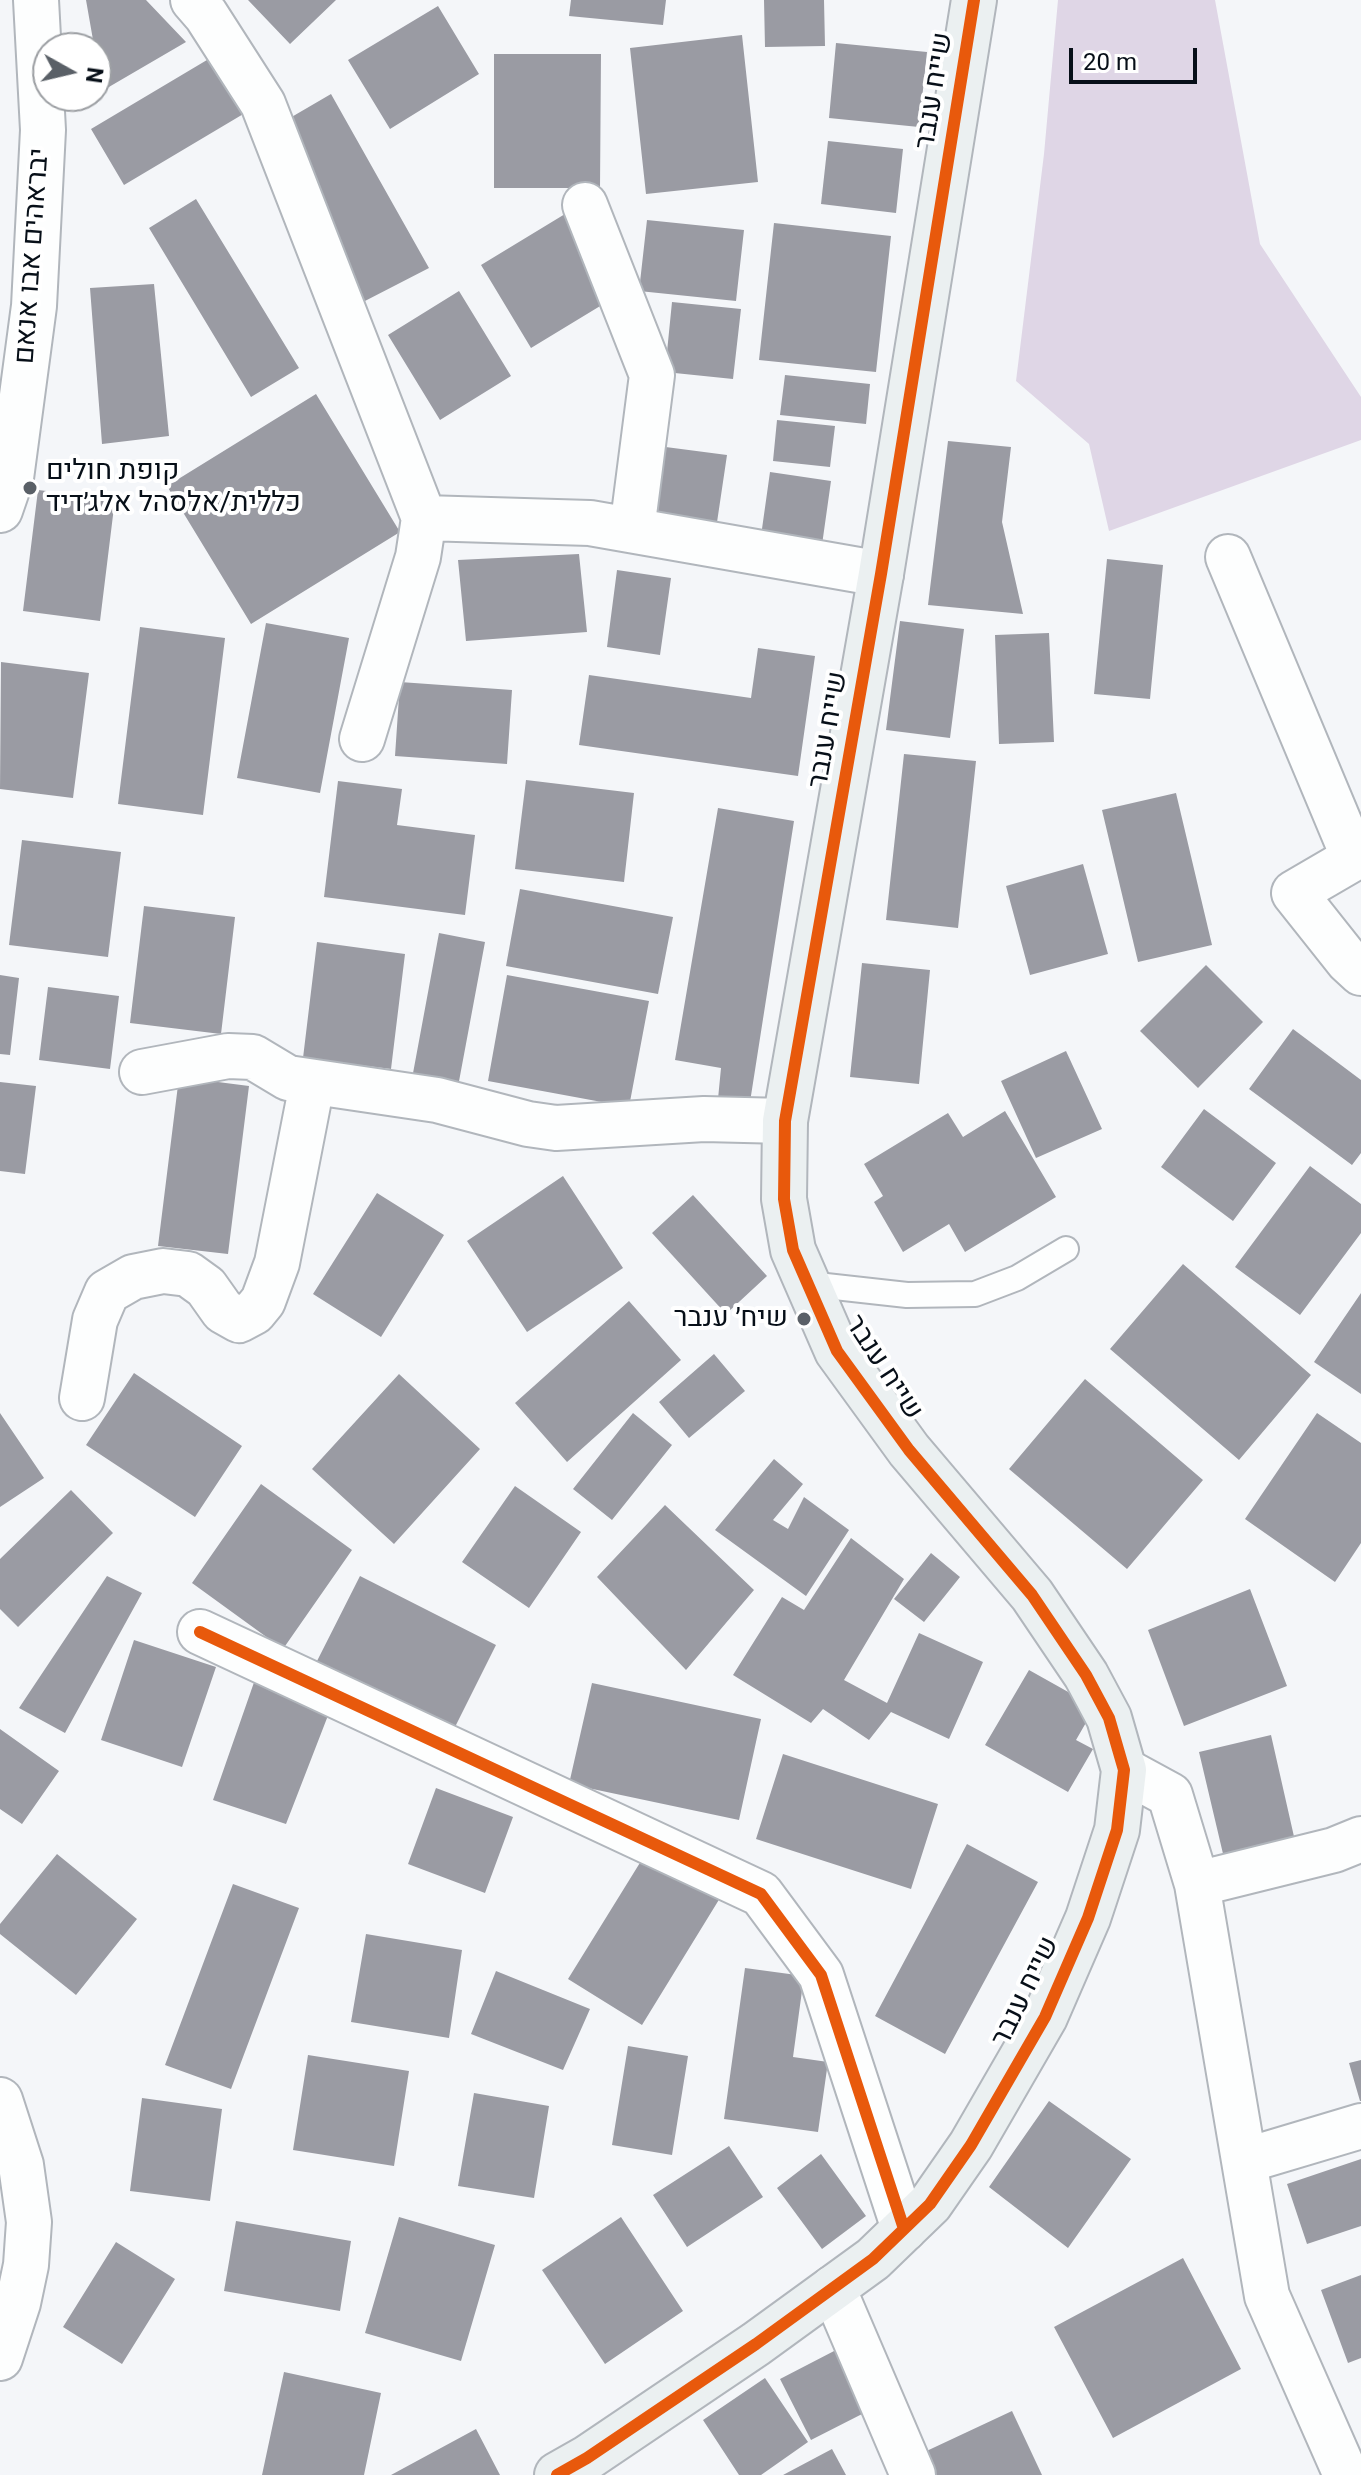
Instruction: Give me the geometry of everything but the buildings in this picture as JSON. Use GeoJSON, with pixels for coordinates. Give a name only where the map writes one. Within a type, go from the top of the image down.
{"type":"FeatureCollection","features":[{"type":"Feature","properties":{"kind":"street","name":"יבראהים אבו אנאם"},"geometry":{"type":"LineString","coordinates":[[0,510],[11,478],[34,306],[43,130],[36,0]]}},
{"type":"Feature","properties":{"kind":"street"},"geometry":{"type":"LineString","coordinates":[[193,0],[206,15],[263,104],[424,518],[418,557],[362,739]]}},
{"type":"Feature","properties":{"kind":"street","name":"שייח ענבר"},"geometry":{"type":"LineString","coordinates":[[557,2475],[756,2344],[873,2259],[930,2204],[971,2145],[1045,2017],[1088,1918],[1117,1830],[1124,1770],[1109,1718],[1086,1675],[1032,1595],[909,1450],[837,1351],[793,1250],[784,1199],[785,1121],[881,574],[974,0]]}},
{"type":"Feature","properties":{"kind":"street"},"geometry":{"type":"LineString","coordinates":[[585,205],[652,375],[632,530]]}},
{"type":"Feature","properties":{"kind":"street"},"geometry":{"type":"LineString","coordinates":[[424,518],[590,523],[881,574]]}},
{"type":"Feature","properties":{"kind":"street"},"geometry":{"type":"LineString","coordinates":[[1228,557],[1354,858],[1294,893],[1361,973]]}},
{"type":"Feature","properties":{"kind":"street"},"geometry":{"type":"LineString","coordinates":[[142,1072],[228,1056],[253,1057],[288,1078],[312,1084],[437,1100],[528,1124],[556,1128],[704,1119],[785,1121]]}},
{"type":"Feature","properties":{"kind":"street"},"geometry":{"type":"LineString","coordinates":[[82,1398],[95,1320],[107,1292],[133,1277],[163,1271],[188,1274],[206,1287],[223,1311],[239,1320],[254,1312],[263,1301],[277,1263],[312,1084]]}},
{"type":"Feature","properties":{"kind":"street"},"geometry":{"type":"LineString","coordinates":[[200,1632],[761,1894],[821,1975],[904,2229]]}},
{"type":"Feature","properties":{"kind":"street"},"geometry":{"type":"LineString","coordinates":[[1124,1770],[1170,1795],[1197,1884],[1267,2296],[1346,2475]]}},
{"type":"Feature","properties":{"kind":"street"},"geometry":{"type":"LineString","coordinates":[[1197,1884],[1334,1850],[1361,1839]]}},
{"type":"Feature","properties":{"kind":"street"},"geometry":{"type":"LineString","coordinates":[[0,2100],[21,2165],[29,2222],[24,2277],[0,2358]]}},
{"type":"Feature","properties":{"kind":"street"},"geometry":{"type":"LineString","coordinates":[[1244,2161],[1361,2126]]}},
{"type":"Feature","properties":{"kind":"street"},"geometry":{"type":"LineString","coordinates":[[833,2288],[913,2475]]}},
{"type":"Feature","properties":{"kind":"lane"},"geometry":{"type":"LineString","coordinates":[[808,1284],[907,1295],[975,1294],[1017,1278],[1066,1249]]}},
{"type":"Feature","properties":{"kind":"shaded area"},"geometry":{"type":"Polygon","coordinates":[[[1058,0],[1215,0],[1260,244],[1361,397],[1361,440],[1109,531],[1089,444],[1016,381],[1044,154],[1058,0]]]}},
{"type":"Feature","properties":{"kind":"cycle path"},"geometry":{"type":"LineString","coordinates":[[557,2475],[756,2344],[873,2259],[930,2204],[971,2145],[1045,2017],[1088,1918],[1117,1830],[1124,1770],[1109,1718],[1086,1675],[1032,1595],[909,1450],[837,1351],[793,1250],[784,1199],[785,1121],[881,574],[974,0]]}},
{"type":"Feature","properties":{"kind":"cycle path"},"geometry":{"type":"LineString","coordinates":[[200,1632],[761,1894],[821,1975],[904,2229]]}},
{"type":"Feature","properties":{"kind":"place","name":"קופת חולים כללית/אלסהל אלג׳דיד"},"geometry":{"type":"Point","coordinates":[30,488]}},
{"type":"Feature","properties":{"kind":"place","name":"שיח׳ ענבר"},"geometry":{"type":"Point","coordinates":[804,1319]}}]}
